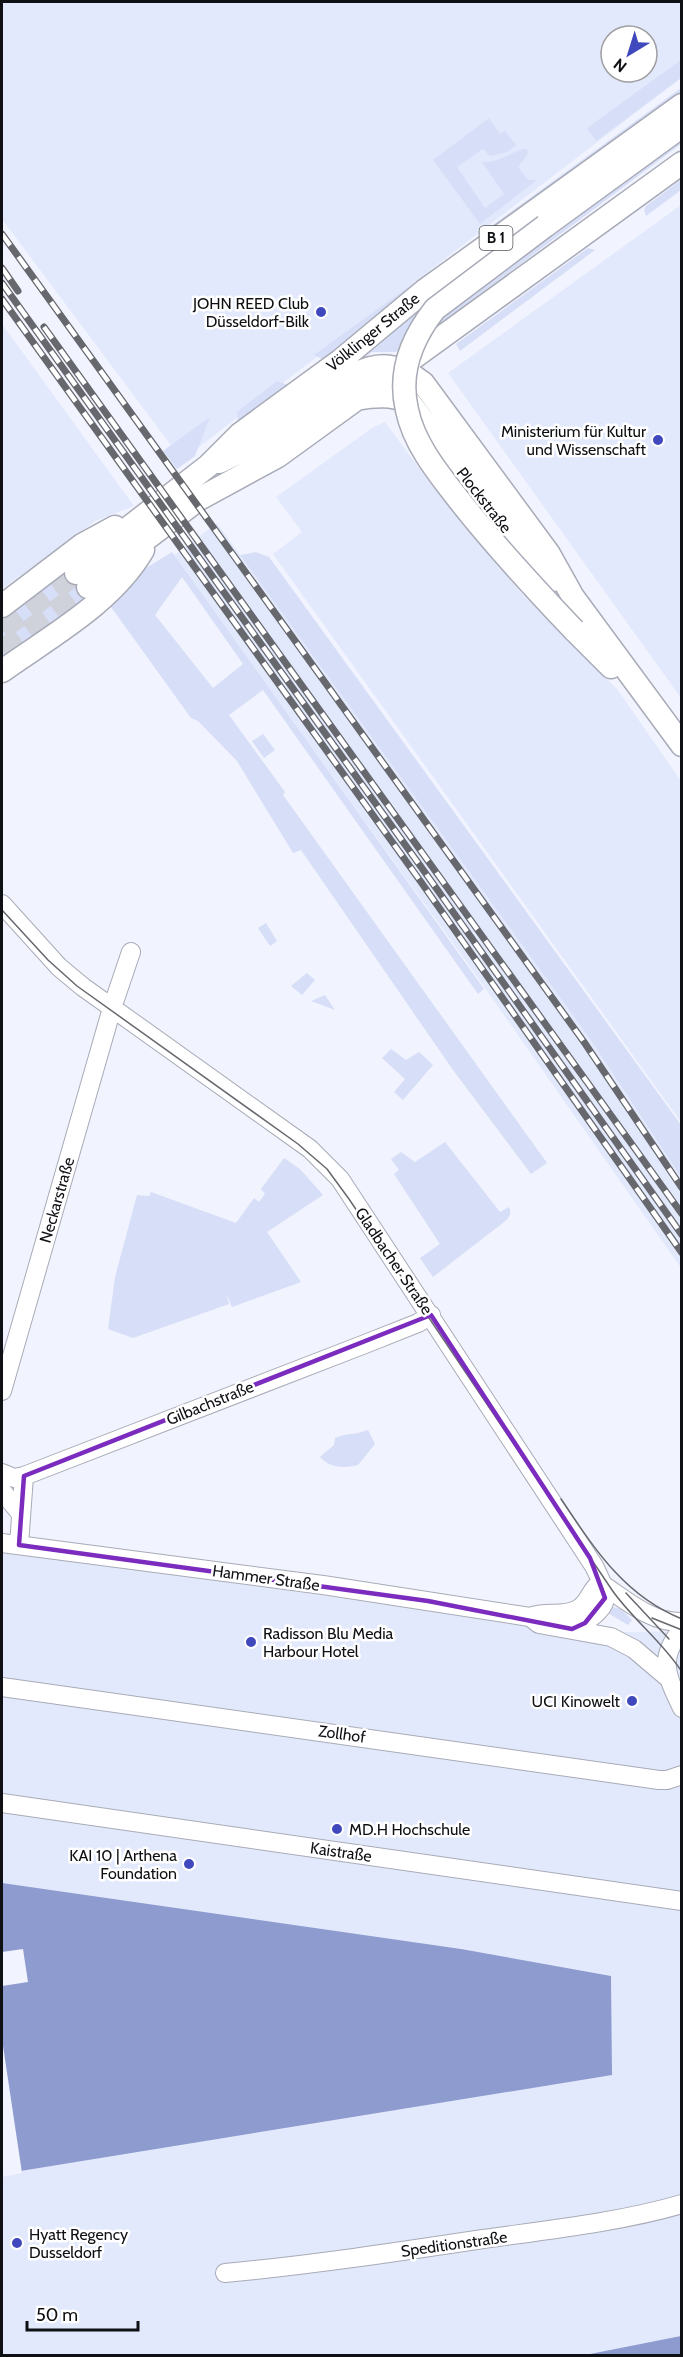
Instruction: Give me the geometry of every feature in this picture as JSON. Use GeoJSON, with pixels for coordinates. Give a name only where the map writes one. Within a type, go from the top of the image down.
{"type":"FeatureCollection","features":[{"type":"Feature","properties":{"kind":"main road","name":"Völklinger Straße"},"geometry":{"type":"LineString","coordinates":[[82,580],[145,527],[240,434],[340,360],[424,291],[681,105]]}},
{"type":"Feature","properties":{"kind":"main road"},"geometry":{"type":"LineString","coordinates":[[640,688],[612,668],[519,572],[443,479],[423,450],[413,429],[404,393],[408,357],[414,340],[435,309],[681,126]]}},
{"type":"Feature","properties":{"kind":"main road","name":"Völklinger Straße"},"geometry":{"type":"LineString","coordinates":[[145,527],[278,456],[681,163]]}},
{"type":"Feature","properties":{"kind":"main road"},"geometry":{"type":"LineString","coordinates":[[419,355],[423,383]]}},
{"type":"Feature","properties":{"kind":"main road","name":"B 1"},"geometry":{"type":"LineString","coordinates":[[208,466],[262,441],[353,375],[368,367],[382,365],[397,368],[411,373],[423,383]]}},
{"type":"Feature","properties":{"kind":"main road","name":"Plockstraße"},"geometry":{"type":"LineString","coordinates":[[423,383],[549,554],[573,597],[681,745]]}},
{"type":"Feature","properties":{"kind":"main road","name":"Plockstraße"},"geometry":{"type":"LineString","coordinates":[[356,399],[375,396],[402,399],[415,408],[476,492],[510,534],[573,597]]}},
{"type":"Feature","properties":{"kind":"main road"},"geometry":{"type":"LineString","coordinates":[[2,606],[82,545],[111,529],[145,527],[142,553],[118,584],[84,612],[2,671]]}},
{"type":"Feature","properties":{"kind":"street","name":"Gladbacher Straße"},"geometry":{"type":"LineString","coordinates":[[2,905],[59,967],[112,1008],[310,1149],[340,1179],[590,1558],[600,1583]]}},
{"type":"Feature","properties":{"kind":"street"},"geometry":{"type":"LineString","coordinates":[[112,1008],[131,952]]}},
{"type":"Feature","properties":{"kind":"street","name":"Neckarstraße"},"geometry":{"type":"LineString","coordinates":[[2,1391],[112,1008]]}},
{"type":"Feature","properties":{"kind":"street","name":"Gilbachstraße"},"geometry":{"type":"LineString","coordinates":[[24,1476],[418,1323],[430,1315]]}},
{"type":"Feature","properties":{"kind":"street"},"geometry":{"type":"LineString","coordinates":[[2,1473],[14,1478],[24,1476],[21,1515],[10,1544]]}},
{"type":"Feature","properties":{"kind":"street"},"geometry":{"type":"LineString","coordinates":[[2,1491],[21,1515]]}},
{"type":"Feature","properties":{"kind":"street","name":"Hammer Straße"},"geometry":{"type":"LineString","coordinates":[[10,1544],[334,1587],[530,1617],[539,1624],[621,1640],[668,1677]]}},
{"type":"Feature","properties":{"kind":"street"},"geometry":{"type":"LineString","coordinates":[[600,1583],[647,1615],[681,1622]]}},
{"type":"Feature","properties":{"kind":"street"},"geometry":{"type":"LineString","coordinates":[[572,1629],[589,1620],[603,1602],[605,1592],[600,1583]]}},
{"type":"Feature","properties":{"kind":"street","name":"Hammer Straße"},"geometry":{"type":"LineString","coordinates":[[530,1617],[540,1613],[563,1614],[576,1610],[584,1604],[594,1587],[600,1583]]}},
{"type":"Feature","properties":{"kind":"street"},"geometry":{"type":"LineString","coordinates":[[678,1642],[666,1658],[668,1677],[681,1708]]}},
{"type":"Feature","properties":{"kind":"street","name":"Zollhof"},"geometry":{"type":"LineString","coordinates":[[2,1687],[658,1780],[667,1780],[681,1775]]}},
{"type":"Feature","properties":{"kind":"street","name":"Kaistraße"},"geometry":{"type":"LineString","coordinates":[[2,1803],[681,1901]]}},
{"type":"Feature","properties":{"kind":"street","name":"Speditionstraße"},"geometry":{"type":"LineString","coordinates":[[225,2273],[368,2256],[532,2232],[681,2204]]}},
{"type":"Feature","properties":{"kind":"highlighted area"},"geometry":{"type":"Polygon","coordinates":[[[431,1315],[590,1558],[605,1598],[585,1623],[572,1629],[428,1601],[19,1545],[24,1476],[431,1315]]]}},
{"type":"Feature","properties":{"kind":"shaded area"},"geometry":{"type":"Polygon","coordinates":[[[2,2],[681,2],[681,78],[182,460],[2,219],[2,2]]]}},
{"type":"Feature","properties":{"kind":"shaded area"},"geometry":{"type":"Polygon","coordinates":[[[681,60],[681,78],[596,141],[587,128],[648,84],[659,84],[659,76],[681,60]]]}},
{"type":"Feature","properties":{"kind":"shaded area"},"geometry":{"type":"Polygon","coordinates":[[[681,88],[681,95],[497,230],[490,227],[681,88]]]}},
{"type":"Feature","properties":{"kind":"shaded area"},"geometry":{"type":"Polygon","coordinates":[[[489,118],[500,134],[505,131],[516,145],[507,152],[490,156],[483,149],[457,167],[485,208],[504,194],[482,162],[496,160],[527,149],[528,154],[518,167],[528,180],[537,180],[480,224],[433,160],[489,118]]]}},
{"type":"Feature","properties":{"kind":"shaded area"},"geometry":{"type":"Polygon","coordinates":[[[681,135],[681,144],[427,334],[396,352],[372,352],[254,438],[388,328],[681,135]]]}},
{"type":"Feature","properties":{"kind":"shaded area"},"geometry":{"type":"Polygon","coordinates":[[[681,180],[681,190],[646,216],[644,210],[646,206],[681,180]]]}},
{"type":"Feature","properties":{"kind":"shaded area"},"geometry":{"type":"Polygon","coordinates":[[[681,205],[681,698],[448,373],[681,205]]]}},
{"type":"Feature","properties":{"kind":"shaded area"},"geometry":{"type":"Polygon","coordinates":[[[588,248],[595,250],[460,351],[456,344],[588,248]]]}},
{"type":"Feature","properties":{"kind":"shaded area"},"geometry":{"type":"Polygon","coordinates":[[[429,272],[427,280],[326,361],[314,355],[429,272]]]}},
{"type":"Feature","properties":{"kind":"shaded area"},"geometry":{"type":"Polygon","coordinates":[[[2,324],[134,506],[95,521],[2,589],[2,324]]]}},
{"type":"Feature","properties":{"kind":"shaded area"},"geometry":{"type":"Polygon","coordinates":[[[277,381],[288,385],[238,422],[237,412],[277,381]]]}},
{"type":"Feature","properties":{"kind":"shaded area"},"geometry":{"type":"Polygon","coordinates":[[[210,417],[195,456],[177,469],[163,451],[210,417]]]}},
{"type":"Feature","properties":{"kind":"shaded area"},"geometry":{"type":"Polygon","coordinates":[[[385,422],[425,476],[521,593],[617,689],[681,781],[681,1122],[273,554],[302,532],[276,497],[372,428],[385,422]]]}},
{"type":"Feature","properties":{"kind":"shaded area"},"geometry":{"type":"Polygon","coordinates":[[[217,523],[590,1039],[681,1177],[681,1268],[478,978],[173,556],[217,523]]]}},
{"type":"Feature","properties":{"kind":"shaded area"},"geometry":{"type":"Polygon","coordinates":[[[172,552],[484,989],[478,994],[263,690],[229,715],[285,792],[283,795],[547,1163],[531,1174],[453,1070],[301,850],[293,853],[237,761],[198,721],[191,718],[111,607],[143,570],[172,552]],[[182,577],[155,615],[213,688],[243,664],[182,577]]]}},
{"type":"Feature","properties":{"kind":"shaded area"},"geometry":{"type":"Polygon","coordinates":[[[256,552],[269,557],[681,1125],[681,1177],[590,1039],[240,555],[256,552]]]}},
{"type":"Feature","properties":{"kind":"shaded area"},"geometry":{"type":"Polygon","coordinates":[[[69,564],[95,594],[2,663],[2,613],[69,564]]]}},
{"type":"Feature","properties":{"kind":"shaded area"},"geometry":{"type":"Polygon","coordinates":[[[263,734],[275,750],[264,758],[252,741],[263,734]]]}},
{"type":"Feature","properties":{"kind":"shaded area"},"geometry":{"type":"Polygon","coordinates":[[[266,923],[277,941],[270,946],[258,928],[266,923]]]}},
{"type":"Feature","properties":{"kind":"shaded area"},"geometry":{"type":"Polygon","coordinates":[[[307,973],[315,980],[302,995],[291,986],[307,973]]]}},
{"type":"Feature","properties":{"kind":"shaded area"},"geometry":{"type":"Polygon","coordinates":[[[325,995],[335,1010],[311,1001],[325,995]]]}},
{"type":"Feature","properties":{"kind":"shaded area"},"geometry":{"type":"Polygon","coordinates":[[[391,1049],[406,1060],[419,1052],[433,1065],[403,1100],[394,1092],[405,1079],[382,1058],[391,1049]]]}},
{"type":"Feature","properties":{"kind":"shaded area"},"geometry":{"type":"Polygon","coordinates":[[[445,1142],[500,1212],[509,1207],[510,1214],[504,1222],[433,1277],[420,1258],[440,1244],[394,1174],[399,1170],[391,1159],[401,1152],[415,1162],[445,1142]]]}},
{"type":"Feature","properties":{"kind":"shaded area"},"geometry":{"type":"Polygon","coordinates":[[[284,1158],[300,1169],[323,1195],[267,1232],[301,1282],[232,1307],[226,1293],[229,1304],[133,1338],[108,1329],[115,1277],[137,1195],[149,1196],[151,1192],[236,1223],[254,1198],[259,1202],[265,1194],[261,1189],[284,1158]]]}},
{"type":"Feature","properties":{"kind":"shaded area"},"geometry":{"type":"Polygon","coordinates":[[[368,1430],[375,1444],[358,1465],[338,1467],[320,1457],[334,1445],[335,1438],[368,1430]]]}},
{"type":"Feature","properties":{"kind":"shaded area"},"geometry":{"type":"Polygon","coordinates":[[[2,1550],[579,1633],[681,1631],[681,2355],[2,2355],[2,1550]]]}},
{"type":"Feature","properties":{"kind":"shaded area"},"geometry":{"type":"Polygon","coordinates":[[[610,1607],[620,1608],[632,1620],[628,1625],[606,1612],[610,1607]]]}},
{"type":"Feature","properties":{"kind":"water"},"geometry":{"type":"Polygon","coordinates":[[[2,1883],[461,1949],[611,1976],[612,2075],[2,2174],[2,1883]]]}},
{"type":"Feature","properties":{"kind":"water"},"geometry":{"type":"Polygon","coordinates":[[[681,2336],[681,2355],[585,2355],[681,2336]]]}},
{"type":"Feature","properties":{"kind":"pier"},"geometry":{"type":"Polygon","coordinates":[[[23,1949],[28,1982],[2,1986],[2,1952],[23,1949]]]}},
{"type":"Feature","properties":{"kind":"pier"},"geometry":{"type":"Polygon","coordinates":[[[2,2039],[22,2173],[2,2177],[2,2039]]]}},
{"type":"Feature","properties":{"kind":"tunnel"},"geometry":{"type":"LineString","coordinates":[[2,629],[76,573]]}},
{"type":"Feature","properties":{"kind":"tunnel"},"geometry":{"type":"LineString","coordinates":[[2,651],[88,587]]}},
{"type":"Feature","properties":{"kind":"tram line"},"geometry":{"type":"LineString","coordinates":[[2,910],[48,960],[77,986],[298,1144],[327,1169],[612,1590],[666,1650],[682,1672]]}},
{"type":"Feature","properties":{"kind":"tram line"},"geometry":{"type":"LineString","coordinates":[[561,1499],[598,1552],[627,1584],[643,1597],[682,1619]]}},
{"type":"Feature","properties":{"kind":"tram line"},"geometry":{"type":"LineString","coordinates":[[626,1593],[669,1639]]}},
{"type":"Feature","properties":{"kind":"tram line"},"geometry":{"type":"LineString","coordinates":[[652,1618],[682,1630]]}},
{"type":"Feature","properties":{"kind":"railway"},"geometry":{"type":"LineString","coordinates":[[2,234],[584,1042],[682,1188]]}},
{"type":"Feature","properties":{"kind":"railway"},"geometry":{"type":"LineString","coordinates":[[2,268],[18,291]]}},
{"type":"Feature","properties":{"kind":"railway"},"geometry":{"type":"LineString","coordinates":[[2,283],[682,1235]]}},
{"type":"Feature","properties":{"kind":"railway"},"geometry":{"type":"LineString","coordinates":[[2,299],[421,882],[682,1253]]}},
{"type":"Feature","properties":{"kind":"railway"},"geometry":{"type":"LineString","coordinates":[[44,327],[682,1214]]}},
{"type":"Feature","properties":{"kind":"place","name":"JOHN REED Club Düsseldorf-Bilk"},"geometry":{"type":"Point","coordinates":[321,312]}},
{"type":"Feature","properties":{"kind":"place","name":"Ministerium für Kultur und Wissenschaft"},"geometry":{"type":"Point","coordinates":[658,440]}},
{"type":"Feature","properties":{"kind":"place","name":"Radisson Blu Media Harbour Hotel"},"geometry":{"type":"Point","coordinates":[251,1642]}},
{"type":"Feature","properties":{"kind":"place","name":"UCI Kinowelt"},"geometry":{"type":"Point","coordinates":[632,1701]}},
{"type":"Feature","properties":{"kind":"place","name":"MD.H Hochschule"},"geometry":{"type":"Point","coordinates":[337,1829]}},
{"type":"Feature","properties":{"kind":"place","name":"KAI 10 | Arthena Foundation"},"geometry":{"type":"Point","coordinates":[189,1864]}},
{"type":"Feature","properties":{"kind":"place","name":"Hyatt Regency Dusseldorf"},"geometry":{"type":"Point","coordinates":[17,2243]}}]}
